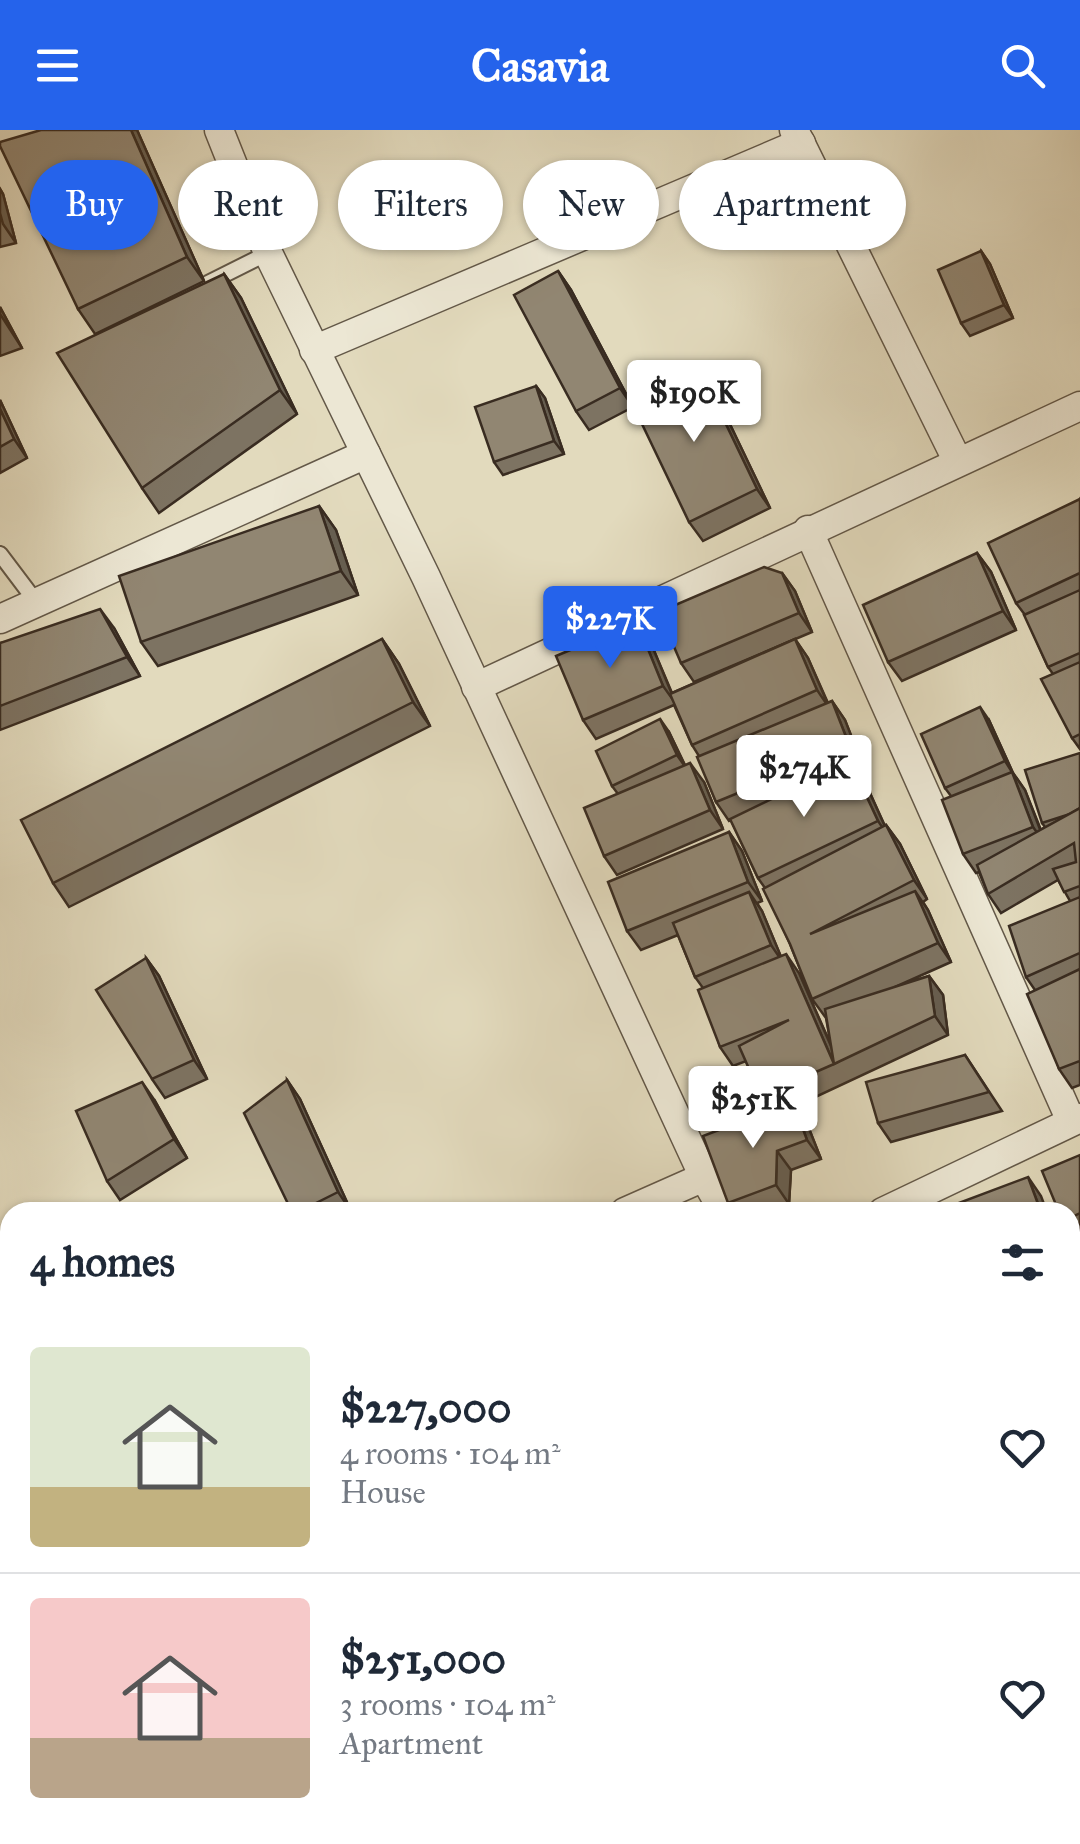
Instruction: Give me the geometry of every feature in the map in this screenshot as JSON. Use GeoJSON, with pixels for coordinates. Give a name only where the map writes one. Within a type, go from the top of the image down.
{"type":"FeatureCollection","features":[{"type":"Feature","properties":{"kind":"street"},"geometry":{"type":"LineString","coordinates":[[220,130],[268,253],[718,1202]]}},
{"type":"Feature","properties":{"kind":"street"},"geometry":{"type":"LineString","coordinates":[[314,350],[797,136],[957,460]]}},
{"type":"Feature","properties":{"kind":"street"},"geometry":{"type":"LineString","coordinates":[[476,687],[1080,406]]}},
{"type":"Feature","properties":{"kind":"street"},"geometry":{"type":"LineString","coordinates":[[0,619],[366,454]]}},
{"type":"Feature","properties":{"kind":"street"},"geometry":{"type":"LineString","coordinates":[[808,530],[1076,1119],[903,1202]]}},
{"type":"Feature","properties":{"kind":"street"},"geometry":{"type":"LineString","coordinates":[[648,1202],[704,1177]]}},
{"type":"Feature","properties":{"kind":"lane"},"geometry":{"type":"LineString","coordinates":[[202,286],[268,253]]}},
{"type":"Feature","properties":{"kind":"lane"},"geometry":{"type":"LineString","coordinates":[[0,554],[37,602]]}},
{"type":"Feature","properties":{"kind":"building"},"geometry":{"type":"Polygon","coordinates":[[[41,130],[131,130],[144,160],[30,160],[30,209],[0,142],[41,130]]]}},
{"type":"Feature","properties":{"kind":"building"},"geometry":{"type":"Polygon","coordinates":[[[158,191],[178,237],[178,250],[184,250],[187,257],[78,309],[50,250],[158,250],[158,191]]]}},
{"type":"Feature","properties":{"kind":"building"},"geometry":{"type":"Polygon","coordinates":[[[981,251],[1004,305],[961,323],[938,270],[981,251]]]}},
{"type":"Feature","properties":{"kind":"building"},"geometry":{"type":"Polygon","coordinates":[[[558,271],[620,388],[576,411],[514,295],[558,271]]]}},
{"type":"Feature","properties":{"kind":"building"},"geometry":{"type":"Polygon","coordinates":[[[224,274],[280,390],[142,488],[57,353],[224,274]]]}},
{"type":"Feature","properties":{"kind":"building"},"geometry":{"type":"Polygon","coordinates":[[[699,368],[757,489],[689,522],[631,401],[699,368]]]}},
{"type":"Feature","properties":{"kind":"building"},"geometry":{"type":"Polygon","coordinates":[[[536,386],[554,441],[494,462],[475,407],[536,386]]]}},
{"type":"Feature","properties":{"kind":"building"},"geometry":{"type":"Polygon","coordinates":[[[0,409],[14,439],[0,447],[0,409]]]}},
{"type":"Feature","properties":{"kind":"building"},"geometry":{"type":"Polygon","coordinates":[[[1080,499],[1080,573],[1016,603],[988,543],[1080,499]]]}},
{"type":"Feature","properties":{"kind":"building"},"geometry":{"type":"Polygon","coordinates":[[[319,506],[341,571],[141,642],[119,576],[319,506]]]}},
{"type":"Feature","properties":{"kind":"building"},"geometry":{"type":"Polygon","coordinates":[[[977,553],[1003,611],[888,662],[863,605],[977,553]]]}},
{"type":"Feature","properties":{"kind":"building"},"geometry":{"type":"Polygon","coordinates":[[[764,567],[782,573],[799,613],[681,663],[659,612],[764,567]]]}},
{"type":"Feature","properties":{"kind":"building"},"geometry":{"type":"Polygon","coordinates":[[[1080,590],[1080,653],[1048,667],[1024,615],[1080,590]]]}},
{"type":"Feature","properties":{"kind":"building"},"geometry":{"type":"Polygon","coordinates":[[[100,609],[127,657],[0,706],[0,643],[100,609]]]}},
{"type":"Feature","properties":{"kind":"building"},"geometry":{"type":"Polygon","coordinates":[[[637,622],[663,686],[583,720],[556,656],[637,622]]]}},
{"type":"Feature","properties":{"kind":"building"},"geometry":{"type":"Polygon","coordinates":[[[382,639],[413,702],[53,883],[21,820],[382,639]]]}},
{"type":"Feature","properties":{"kind":"building"},"geometry":{"type":"Polygon","coordinates":[[[795,639],[817,690],[692,745],[670,694],[795,639]]]}},
{"type":"Feature","properties":{"kind":"building"},"geometry":{"type":"Polygon","coordinates":[[[1080,662],[1080,734],[1072,738],[1041,679],[1080,662]]]}},
{"type":"Feature","properties":{"kind":"building"},"geometry":{"type":"Polygon","coordinates":[[[832,701],[850,747],[716,802],[697,757],[832,701]]]}},
{"type":"Feature","properties":{"kind":"building"},"geometry":{"type":"Polygon","coordinates":[[[980,707],[1005,761],[945,788],[921,734],[980,707]]]}},
{"type":"Feature","properties":{"kind":"building"},"geometry":{"type":"Polygon","coordinates":[[[660,719],[677,755],[612,786],[596,751],[660,719]]]}},
{"type":"Feature","properties":{"kind":"building"},"geometry":{"type":"Polygon","coordinates":[[[1080,753],[1080,808],[1042,823],[1025,770],[1080,753]]]}},
{"type":"Feature","properties":{"kind":"building"},"geometry":{"type":"Polygon","coordinates":[[[850,761],[878,821],[758,878],[730,819],[850,761]]]}},
{"type":"Feature","properties":{"kind":"building"},"geometry":{"type":"Polygon","coordinates":[[[690,763],[710,810],[604,856],[584,808],[690,763]]]}},
{"type":"Feature","properties":{"kind":"building"},"geometry":{"type":"Polygon","coordinates":[[[1012,772],[1033,827],[963,854],[942,800],[1012,772]]]}},
{"type":"Feature","properties":{"kind":"building"},"geometry":{"type":"Polygon","coordinates":[[[1080,808],[1080,886],[1064,892],[1053,869],[1076,862],[1074,843],[988,894],[977,865],[1080,808]]]}},
{"type":"Feature","properties":{"kind":"building"},"geometry":{"type":"Polygon","coordinates":[[[886,825],[914,880],[810,934],[915,891],[938,943],[812,999],[763,889],[886,825]]]}},
{"type":"Feature","properties":{"kind":"building"},"geometry":{"type":"Polygon","coordinates":[[[729,832],[748,882],[627,931],[608,882],[729,832]]]}},
{"type":"Feature","properties":{"kind":"building"},"geometry":{"type":"Polygon","coordinates":[[[749,892],[771,945],[695,977],[673,923],[749,892]]]}},
{"type":"Feature","properties":{"kind":"building"},"geometry":{"type":"Polygon","coordinates":[[[1080,897],[1080,953],[1026,977],[1009,926],[1080,897]]]}},
{"type":"Feature","properties":{"kind":"building"},"geometry":{"type":"Polygon","coordinates":[[[786,954],[834,1064],[761,1096],[739,1046],[789,1020],[720,1047],[698,990],[786,954]]]}},
{"type":"Feature","properties":{"kind":"building"},"geometry":{"type":"Polygon","coordinates":[[[146,958],[194,1060],[152,1079],[96,990],[146,958]]]}},
{"type":"Feature","properties":{"kind":"building"},"geometry":{"type":"Polygon","coordinates":[[[1080,969],[1080,1061],[1059,1069],[1027,994],[1080,969]]]}},
{"type":"Feature","properties":{"kind":"building"},"geometry":{"type":"Polygon","coordinates":[[[929,976],[935,1016],[834,1064],[825,1009],[929,976]]]}},
{"type":"Feature","properties":{"kind":"building"},"geometry":{"type":"Polygon","coordinates":[[[965,1055],[989,1092],[878,1123],[866,1082],[965,1055]]]}},
{"type":"Feature","properties":{"kind":"building"},"geometry":{"type":"Polygon","coordinates":[[[287,1080],[338,1192],[318,1202],[287,1202],[244,1113],[287,1080]]]}},
{"type":"Feature","properties":{"kind":"building"},"geometry":{"type":"Polygon","coordinates":[[[142,1082],[174,1139],[107,1181],[76,1111],[142,1082]]]}},
{"type":"Feature","properties":{"kind":"building"},"geometry":{"type":"Polygon","coordinates":[[[793,1102],[807,1140],[777,1151],[776,1185],[728,1202],[703,1136],[793,1102]]]}},
{"type":"Feature","properties":{"kind":"building"},"geometry":{"type":"Polygon","coordinates":[[[1080,1155],[1080,1202],[1055,1202],[1042,1171],[1080,1155]]]}},
{"type":"Feature","properties":{"kind":"building"},"geometry":{"type":"Polygon","coordinates":[[[1028,1177],[1037,1202],[962,1202],[1028,1177]]]}}]}
